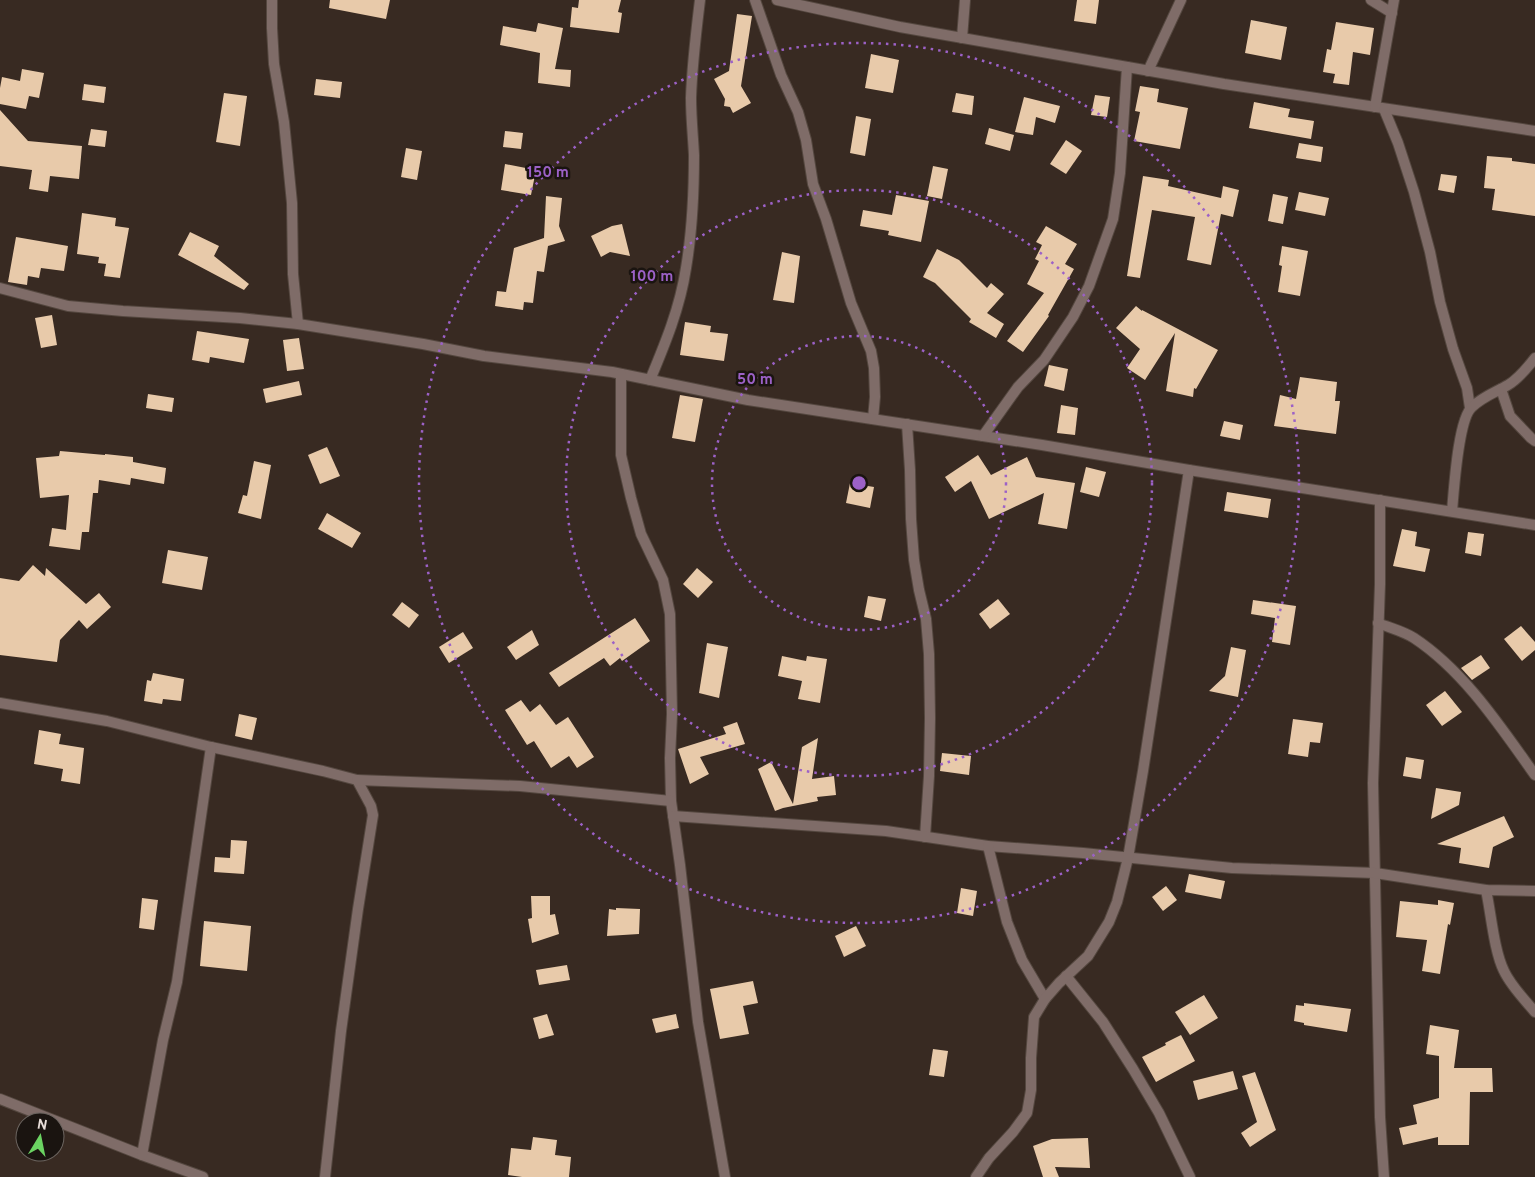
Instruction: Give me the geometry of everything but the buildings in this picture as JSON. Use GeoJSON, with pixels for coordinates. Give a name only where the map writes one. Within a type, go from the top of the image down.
{"type":"FeatureCollection","features":[{"type":"Feature","properties":{"kind":"street"},"geometry":{"type":"LineString","coordinates":[[272,0],[274,64],[284,122],[292,203],[293,274],[298,324]]}},
{"type":"Feature","properties":{"kind":"street"},"geometry":{"type":"LineString","coordinates":[[650,380],[672,324],[686,270],[694,157],[691,98],[694,48],[700,0]]}},
{"type":"Feature","properties":{"kind":"street"},"geometry":{"type":"LineString","coordinates":[[755,0],[781,75],[798,112],[806,140],[813,184],[826,219],[851,303],[871,351],[874,368],[875,397],[873,419]]}},
{"type":"Feature","properties":{"kind":"street"},"geometry":{"type":"LineString","coordinates":[[777,0],[900,27],[1148,71],[1535,131]]}},
{"type":"Feature","properties":{"kind":"street"},"geometry":{"type":"LineString","coordinates":[[962,38],[966,0]]}},
{"type":"Feature","properties":{"kind":"street"},"geometry":{"type":"LineString","coordinates":[[1148,71],[1181,0]]}},
{"type":"Feature","properties":{"kind":"street"},"geometry":{"type":"LineString","coordinates":[[1371,0],[1392,13]]}},
{"type":"Feature","properties":{"kind":"street"},"geometry":{"type":"LineString","coordinates":[[1394,0],[1379,108],[1398,143],[1414,192],[1453,349],[1467,388],[1470,408]]}},
{"type":"Feature","properties":{"kind":"street"},"geometry":{"type":"LineString","coordinates":[[983,436],[1018,387],[1044,360],[1073,317],[1089,286],[1113,219],[1120,173],[1127,67]]}},
{"type":"Feature","properties":{"kind":"street"},"geometry":{"type":"LineString","coordinates":[[0,288],[68,306],[298,324],[484,356],[621,374],[748,400],[1535,525]]}},
{"type":"Feature","properties":{"kind":"street"},"geometry":{"type":"LineString","coordinates":[[1452,511],[1458,456],[1464,422],[1470,408],[1483,398],[1510,384],[1535,358]]}},
{"type":"Feature","properties":{"kind":"street"},"geometry":{"type":"LineString","coordinates":[[621,374],[621,454],[641,534],[663,580],[670,614],[671,802],[698,1022],[725,1177]]}},
{"type":"Feature","properties":{"kind":"street"},"geometry":{"type":"LineString","coordinates":[[1501,389],[1510,416],[1535,441]]}},
{"type":"Feature","properties":{"kind":"street"},"geometry":{"type":"LineString","coordinates":[[908,424],[914,560],[926,619],[929,654],[929,776],[925,837]]}},
{"type":"Feature","properties":{"kind":"street"},"geometry":{"type":"LineString","coordinates":[[976,1177],[989,1158],[1013,1132],[1027,1113],[1031,1090],[1034,1017],[1045,999],[1088,956],[1109,922],[1118,902],[1144,771],[1189,470]]}},
{"type":"Feature","properties":{"kind":"street"},"geometry":{"type":"LineString","coordinates":[[1380,500],[1373,783],[1380,1117],[1384,1177]]}},
{"type":"Feature","properties":{"kind":"street"},"geometry":{"type":"LineString","coordinates":[[1378,623],[1412,636],[1443,659],[1477,697],[1535,775]]}},
{"type":"Feature","properties":{"kind":"street"},"geometry":{"type":"LineString","coordinates":[[0,703],[107,721],[357,780],[520,786],[671,802]]}},
{"type":"Feature","properties":{"kind":"street"},"geometry":{"type":"LineString","coordinates":[[142,1155],[163,1040],[177,982],[211,747]]}},
{"type":"Feature","properties":{"kind":"street"},"geometry":{"type":"LineString","coordinates":[[325,1177],[341,1031],[373,815],[371,806],[357,780]]}},
{"type":"Feature","properties":{"kind":"street"},"geometry":{"type":"LineString","coordinates":[[673,816],[886,831],[988,846],[1232,868],[1375,873],[1486,890],[1535,891]]}},
{"type":"Feature","properties":{"kind":"street"},"geometry":{"type":"LineString","coordinates":[[988,846],[1007,922],[1022,960],[1045,999]]}},
{"type":"Feature","properties":{"kind":"street"},"geometry":{"type":"LineString","coordinates":[[1486,890],[1496,945],[1504,971],[1535,1012]]}},
{"type":"Feature","properties":{"kind":"street"},"geometry":{"type":"LineString","coordinates":[[1066,976],[1103,1022],[1133,1069],[1159,1113],[1190,1177]]}},
{"type":"Feature","properties":{"kind":"street"},"geometry":{"type":"LineString","coordinates":[[0,1099],[203,1177]]}}]}
